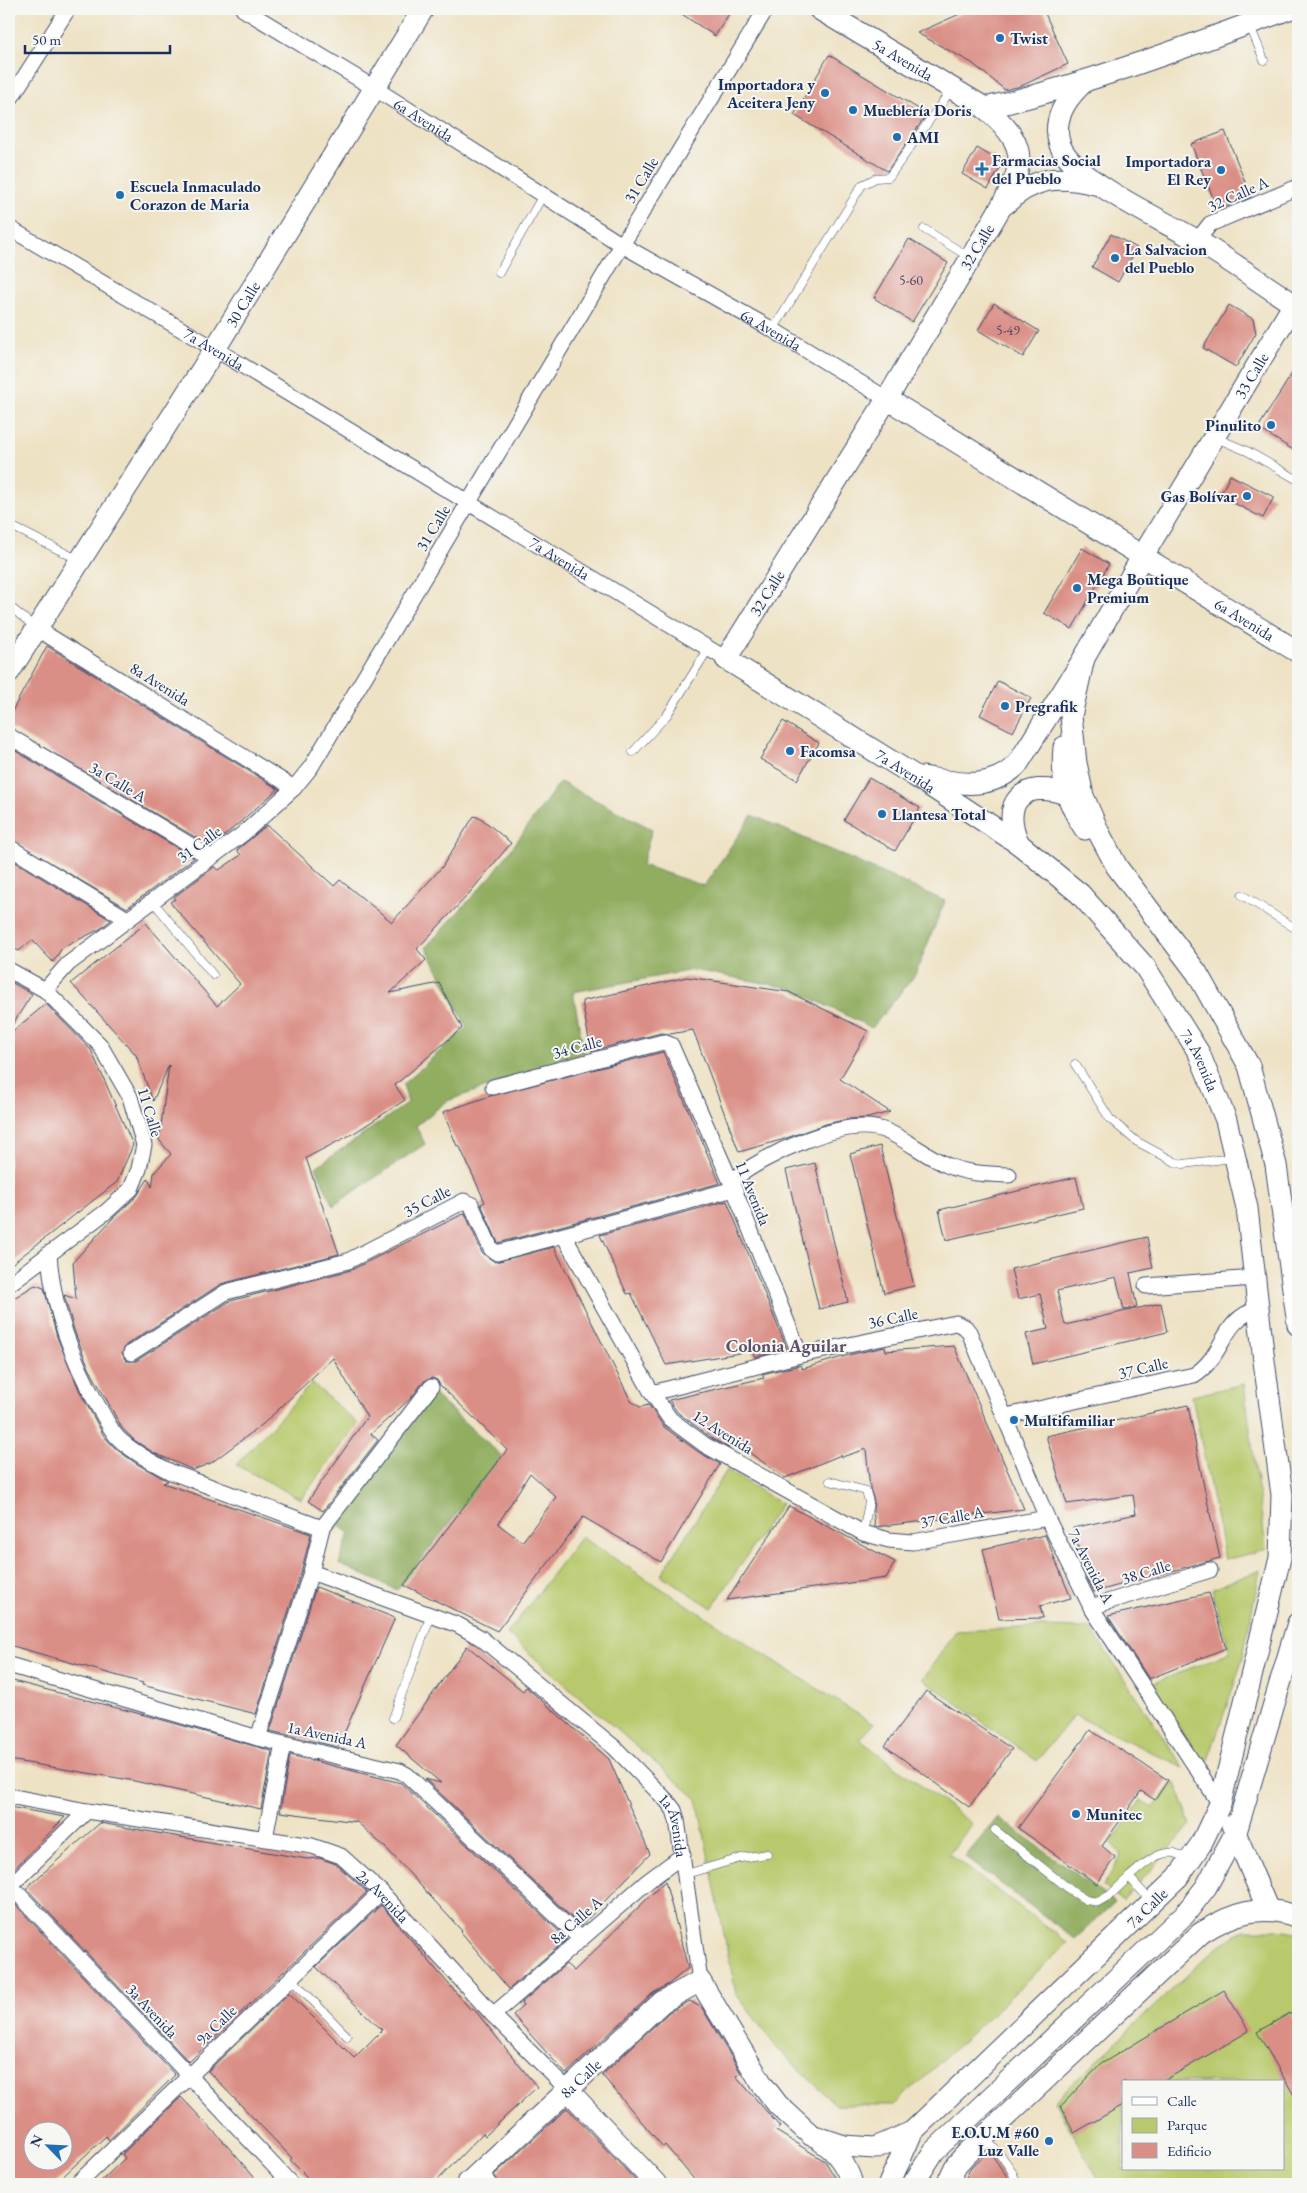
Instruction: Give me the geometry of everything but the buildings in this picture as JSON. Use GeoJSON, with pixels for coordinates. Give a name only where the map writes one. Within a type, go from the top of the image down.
{"type":"FeatureCollection","features":[{"type":"Feature","properties":{"kind":"main road","name":"30 Calle"},"geometry":{"type":"LineString","coordinates":[[9,672],[215,349],[423,9]]}},
{"type":"Feature","properties":{"kind":"main road","name":"5a Avenida"},"geometry":{"type":"LineString","coordinates":[[820,9],[985,108]]}},
{"type":"Feature","properties":{"kind":"main road"},"geometry":{"type":"LineString","coordinates":[[985,108],[1032,98],[1226,32],[1244,16],[1289,9]]}},
{"type":"Feature","properties":{"kind":"main road"},"geometry":{"type":"LineString","coordinates":[[1085,81],[1074,91],[1063,106],[1058,122],[1060,145],[1066,156],[1079,170],[1101,186],[1197,241],[1296,306]]}},
{"type":"Feature","properties":{"kind":"main road","name":"32 Calle"},"geometry":{"type":"LineString","coordinates":[[718,654],[887,399],[1018,176],[1019,155],[1012,136],[998,119],[985,108]]}},
{"type":"Feature","properties":{"kind":"main road"},"geometry":{"type":"LineString","coordinates":[[1001,207],[1020,192],[1047,179],[1069,179],[1101,186]]}},
{"type":"Feature","properties":{"kind":"main road","name":"33 Calle"},"geometry":{"type":"LineString","coordinates":[[915,776],[966,784],[990,782],[1007,774],[1022,758],[1084,658],[1214,437],[1296,306]]}},
{"type":"Feature","properties":{"kind":"main road","name":"6a Avenida"},"geometry":{"type":"LineString","coordinates":[[887,399],[1298,652]]}},
{"type":"Feature","properties":{"kind":"main road","name":"7a Avenida"},"geometry":{"type":"LineString","coordinates":[[718,654],[915,776],[1019,844],[1080,894],[1145,967],[1199,1053],[1226,1120],[1247,1208],[1282,1495],[1280,1558]]}},
{"type":"Feature","properties":{"kind":"main road"},"geometry":{"type":"LineString","coordinates":[[1084,658],[1064,743],[1062,765],[1066,794],[1086,831],[1118,867],[1197,973],[1249,1066],[1276,1165],[1295,1273],[1298,1325]]}},
{"type":"Feature","properties":{"kind":"main road"},"geometry":{"type":"LineString","coordinates":[[1071,716],[1076,763],[1083,796],[1093,821],[1118,867]]}},
{"type":"Feature","properties":{"kind":"main road"},"geometry":{"type":"LineString","coordinates":[[1019,844],[1013,832],[1011,817],[1015,804],[1022,795],[1032,790],[1044,788],[1066,794]]}},
{"type":"Feature","properties":{"kind":"main road","name":"7a Calle"},"geometry":{"type":"LineString","coordinates":[[889,2184],[912,2132],[1178,1877],[1191,1861],[1220,1804],[1280,1558]]}},
{"type":"Feature","properties":{"kind":"main road","name":"7a Calle"},"geometry":{"type":"LineString","coordinates":[[894,2184],[934,2152],[1185,1914],[1206,1887],[1236,1832],[1298,1622]]}},
{"type":"Feature","properties":{"kind":"main road"},"geometry":{"type":"LineString","coordinates":[[1220,1804],[1236,1832],[1268,1910]]}},
{"type":"Feature","properties":{"kind":"main road"},"geometry":{"type":"LineString","coordinates":[[947,2184],[956,2165],[984,2137],[1201,1933],[1214,1924],[1244,1913],[1268,1910],[1298,1917]]}},
{"type":"Feature","properties":{"kind":"main road","name":"8a Calle"},"geometry":{"type":"LineString","coordinates":[[481,2180],[567,2089],[662,2002],[700,1981]]}},
{"type":"Feature","properties":{"kind":"main road","name":"1a Avenida"},"geometry":{"type":"LineString","coordinates":[[700,1981],[762,2084],[778,2105],[811,2135],[844,2146],[875,2148],[912,2132]]}},
{"type":"Feature","properties":{"kind":"main road","name":"2a Avenida"},"geometry":{"type":"LineString","coordinates":[[567,2089],[656,2184]]}},
{"type":"Feature","properties":{"kind":"main road"},"geometry":{"type":"LineString","coordinates":[[811,2135],[829,2146],[843,2162],[852,2184]]}},
{"type":"Feature","properties":{"kind":"main road","name":"7a Calle"},"geometry":{"type":"LineString","coordinates":[[913,2184],[934,2152]]}},
{"type":"Feature","properties":{"kind":"street"},"geometry":{"type":"LineString","coordinates":[[9,101],[68,9]]}},
{"type":"Feature","properties":{"kind":"street","name":"6a Avenida"},"geometry":{"type":"LineString","coordinates":[[243,9],[374,88],[622,245],[773,330],[887,399]]}},
{"type":"Feature","properties":{"kind":"street","name":"31 Calle"},"geometry":{"type":"LineString","coordinates":[[45,990],[68,964],[255,823],[294,788],[311,767],[622,245],[766,9]]}},
{"type":"Feature","properties":{"kind":"street","name":"32 Calle A"},"geometry":{"type":"LineString","coordinates":[[1197,241],[1210,224],[1298,187]]}},
{"type":"Feature","properties":{"kind":"street","name":"7a Avenida"},"geometry":{"type":"LineString","coordinates":[[9,228],[215,349],[718,654]]}},
{"type":"Feature","properties":{"kind":"street","name":"8a Avenida"},"geometry":{"type":"LineString","coordinates":[[36,628],[294,788]]}},
{"type":"Feature","properties":{"kind":"street","name":"3a Calle A"},"geometry":{"type":"LineString","coordinates":[[9,736],[210,857]]}},
{"type":"Feature","properties":{"kind":"street"},"geometry":{"type":"LineString","coordinates":[[9,847],[128,919]]}},
{"type":"Feature","properties":{"kind":"street","name":"11 Calle"},"geometry":{"type":"LineString","coordinates":[[9,970],[45,990],[100,1045],[130,1098],[144,1145],[131,1189],[107,1210],[9,1284]]}},
{"type":"Feature","properties":{"kind":"street","name":"34 Calle"},"geometry":{"type":"LineString","coordinates":[[493,1088],[663,1042],[671,1045]]}},
{"type":"Feature","properties":{"kind":"street","name":"11 Avenida"},"geometry":{"type":"LineString","coordinates":[[671,1045],[732,1185],[800,1355]]}},
{"type":"Feature","properties":{"kind":"street","name":"35 Calle"},"geometry":{"type":"LineString","coordinates":[[130,1353],[226,1292],[348,1261],[464,1201],[471,1204],[493,1252],[497,1253],[564,1236],[732,1185],[741,1173],[793,1144],[866,1125],[886,1130],[948,1166],[972,1173],[1009,1175]]}},
{"type":"Feature","properties":{"kind":"street","name":"12 Avenida"},"geometry":{"type":"LineString","coordinates":[[564,1236],[652,1393],[670,1419],[705,1445],[863,1533]]}},
{"type":"Feature","properties":{"kind":"street"},"geometry":{"type":"LineString","coordinates":[[49,1253],[51,1280],[77,1366],[117,1436],[160,1467],[171,1472],[322,1528]]}},
{"type":"Feature","properties":{"kind":"street"},"geometry":{"type":"LineString","coordinates":[[1146,1286],[1255,1278]]}},
{"type":"Feature","properties":{"kind":"street","name":"37 Calle"},"geometry":{"type":"LineString","coordinates":[[1006,1416],[1194,1375],[1213,1359],[1232,1325],[1240,1316],[1258,1309]]}},
{"type":"Feature","properties":{"kind":"street","name":"36 Calle"},"geometry":{"type":"LineString","coordinates":[[652,1393],[800,1355],[956,1323],[965,1326]]}},
{"type":"Feature","properties":{"kind":"street","name":"7a Avenida A"},"geometry":{"type":"LineString","coordinates":[[965,1326],[1006,1416],[1048,1518],[1091,1607],[1220,1804]]}},
{"type":"Feature","properties":{"kind":"street"},"geometry":{"type":"LineString","coordinates":[[258,1738],[311,1572],[322,1528],[432,1387]]}},
{"type":"Feature","properties":{"kind":"street","name":"37 Calle A"},"geometry":{"type":"LineString","coordinates":[[863,1533],[889,1540],[913,1542],[1048,1518]]}},
{"type":"Feature","properties":{"kind":"street","name":"38 Calle"},"geometry":{"type":"LineString","coordinates":[[1091,1607],[1210,1570]]}},
{"type":"Feature","properties":{"kind":"street","name":"1a Avenida"},"geometry":{"type":"LineString","coordinates":[[311,1572],[458,1625],[480,1638],[616,1748],[674,1810],[683,1854],[700,1981]]}},
{"type":"Feature","properties":{"kind":"street","name":"1a Avenida A"},"geometry":{"type":"LineString","coordinates":[[9,1666],[258,1738],[394,1768],[407,1775],[580,1939]]}},
{"type":"Feature","properties":{"kind":"street"},"geometry":{"type":"LineString","coordinates":[[265,1838],[283,1744]]}},
{"type":"Feature","properties":{"kind":"street","name":"2a Avenida"},"geometry":{"type":"LineString","coordinates":[[9,1796],[87,1811],[312,1846],[341,1856],[381,1892],[493,2015],[567,2089]]}},
{"type":"Feature","properties":{"kind":"street"},"geometry":{"type":"LineString","coordinates":[[9,1886],[87,1811]]}},
{"type":"Feature","properties":{"kind":"street","name":"8a Calle A"},"geometry":{"type":"LineString","coordinates":[[493,2015],[580,1939],[683,1854]]}},
{"type":"Feature","properties":{"kind":"street","name":"3a Avenida"},"geometry":{"type":"LineString","coordinates":[[9,1886],[291,2184]]}},
{"type":"Feature","properties":{"kind":"street","name":"9a Calle"},"geometry":{"type":"LineString","coordinates":[[77,2184],[381,1892]]}},
{"type":"Feature","properties":{"kind":"lane"},"geometry":{"type":"LineString","coordinates":[[1244,16],[1264,60]]}},
{"type":"Feature","properties":{"kind":"lane"},"geometry":{"type":"LineString","coordinates":[[773,330],[862,186],[876,178],[889,177],[953,89]]}},
{"type":"Feature","properties":{"kind":"lane"},"geometry":{"type":"LineString","coordinates":[[499,273],[543,195]]}},
{"type":"Feature","properties":{"kind":"lane"},"geometry":{"type":"LineString","coordinates":[[924,229],[971,258]]}},
{"type":"Feature","properties":{"kind":"lane"},"geometry":{"type":"LineString","coordinates":[[1214,437],[1247,451],[1298,480]]}},
{"type":"Feature","properties":{"kind":"lane"},"geometry":{"type":"LineString","coordinates":[[9,525],[79,560]]}},
{"type":"Feature","properties":{"kind":"lane","name":"8a Avenida"},"geometry":{"type":"LineString","coordinates":[[9,606],[36,628]]}},
{"type":"Feature","properties":{"kind":"lane"},"geometry":{"type":"LineString","coordinates":[[633,752],[718,654]]}},
{"type":"Feature","properties":{"kind":"lane"},"geometry":{"type":"LineString","coordinates":[[1242,895],[1298,930]]}},
{"type":"Feature","properties":{"kind":"lane"},"geometry":{"type":"LineString","coordinates":[[152,900],[213,975]]}},
{"type":"Feature","properties":{"kind":"lane"},"geometry":{"type":"LineString","coordinates":[[1075,1064],[1110,1119],[1136,1141],[1183,1164],[1235,1158]]}},
{"type":"Feature","properties":{"kind":"lane"},"geometry":{"type":"LineString","coordinates":[[830,1482],[866,1491],[869,1502],[863,1533]]}},
{"type":"Feature","properties":{"kind":"lane"},"geometry":{"type":"LineString","coordinates":[[393,1718],[431,1616]]}},
{"type":"Feature","properties":{"kind":"lane"},"geometry":{"type":"LineString","coordinates":[[995,1830],[1073,1892],[1086,1900],[1098,1902],[1110,1895],[1142,1865],[1163,1855],[1175,1853],[1191,1861]]}},
{"type":"Feature","properties":{"kind":"lane"},"geometry":{"type":"LineString","coordinates":[[686,1874],[741,1858],[767,1854]]}},
{"type":"Feature","properties":{"kind":"lane"},"geometry":{"type":"LineString","coordinates":[[1129,1877],[1152,1902]]}},
{"type":"Feature","properties":{"kind":"lane"},"geometry":{"type":"LineString","coordinates":[[292,1978],[346,2036]]}},
{"type":"Feature","properties":{"kind":"lane"},"geometry":{"type":"LineString","coordinates":[[984,2137],[999,2153],[1015,2179],[1016,2184]]}},
{"type":"Feature","properties":{"kind":"green space"},"geometry":{"type":"Polygon","coordinates":[[[560,782],[652,829],[642,865],[704,886],[752,815],[945,901],[915,975],[872,1028],[790,988],[693,970],[573,992],[584,1053],[447,1101],[416,1126],[425,1144],[333,1206],[316,1167],[408,1103],[403,1084],[467,1027],[426,947],[493,874],[560,782]]]}},
{"type":"Feature","properties":{"kind":"green space"},"geometry":{"type":"Polygon","coordinates":[[[312,1383],[358,1424],[301,1499],[236,1465],[312,1383]]]}},
{"type":"Feature","properties":{"kind":"green space"},"geometry":{"type":"Polygon","coordinates":[[[1244,1384],[1266,1549],[1225,1560],[1192,1396],[1244,1384]]]}},
{"type":"Feature","properties":{"kind":"green space"},"geometry":{"type":"Polygon","coordinates":[[[432,1393],[502,1456],[397,1590],[339,1564],[349,1533],[333,1522],[432,1393]]]}},
{"type":"Feature","properties":{"kind":"green space"},"geometry":{"type":"Polygon","coordinates":[[[727,1470],[781,1504],[712,1608],[661,1575],[727,1470]]]}},
{"type":"Feature","properties":{"kind":"green space"},"geometry":{"type":"Polygon","coordinates":[[[581,1537],[873,1724],[859,1739],[972,1824],[949,1854],[1068,1943],[894,2105],[836,2105],[777,2048],[736,1994],[697,1799],[507,1634],[581,1537]]]}},
{"type":"Feature","properties":{"kind":"green space"},"geometry":{"type":"Polygon","coordinates":[[[1260,1570],[1242,1661],[1205,1769],[1152,1684],[1230,1652],[1212,1589],[1260,1570]]]}},
{"type":"Feature","properties":{"kind":"green space"},"geometry":{"type":"Polygon","coordinates":[[[1044,1627],[1090,1628],[1184,1768],[1074,1715],[1037,1761],[923,1679],[956,1631],[1044,1627]]]}},
{"type":"Feature","properties":{"kind":"green space"},"geometry":{"type":"Polygon","coordinates":[[[1175,1782],[1191,1825],[1123,1901],[1103,1886],[1122,1855],[1111,1843],[1141,1800],[1153,1808],[1175,1782]]]}},
{"type":"Feature","properties":{"kind":"green space"},"geometry":{"type":"Polygon","coordinates":[[[998,1817],[1115,1902],[1075,1939],[965,1857],[998,1817]]]}},
{"type":"Feature","properties":{"kind":"green space"},"geometry":{"type":"Polygon","coordinates":[[[1244,1930],[1278,1930],[1298,1933],[1298,2184],[1101,2184],[1054,2101],[1215,1949],[1244,1930]]]}},
{"type":"Feature","properties":{"kind":"place","name":"Twist"},"geometry":{"type":"Point","coordinates":[1000,38]}},
{"type":"Feature","properties":{"kind":"place","name":"Importadora y Aceitera Jeny"},"geometry":{"type":"Point","coordinates":[825,93]}},
{"type":"Feature","properties":{"kind":"place","name":"Mueblería Doris"},"geometry":{"type":"Point","coordinates":[853,110]}},
{"type":"Feature","properties":{"kind":"place","name":"AMI"},"geometry":{"type":"Point","coordinates":[897,137]}},
{"type":"Feature","properties":{"kind":"place","name":"Farmacias Social del Pueblo"},"geometry":{"type":"Point","coordinates":[982,169]}},
{"type":"Feature","properties":{"kind":"place","name":"Importadora El Rey"},"geometry":{"type":"Point","coordinates":[1221,170]}},
{"type":"Feature","properties":{"kind":"place","name":"Escuela Inmaculado Corazon de Maria"},"geometry":{"type":"Point","coordinates":[120,195]}},
{"type":"Feature","properties":{"kind":"place","name":"La Salvacion del Pueblo"},"geometry":{"type":"Point","coordinates":[1115,258]}},
{"type":"Feature","properties":{"kind":"place","name":"Pinulito"},"geometry":{"type":"Point","coordinates":[1271,425]}},
{"type":"Feature","properties":{"kind":"place","name":"Gas Bolívar"},"geometry":{"type":"Point","coordinates":[1247,496]}},
{"type":"Feature","properties":{"kind":"place","name":"Mega Boutique Premium"},"geometry":{"type":"Point","coordinates":[1077,588]}},
{"type":"Feature","properties":{"kind":"place","name":"Pregrafik"},"geometry":{"type":"Point","coordinates":[1005,706]}},
{"type":"Feature","properties":{"kind":"place","name":"Facomsa"},"geometry":{"type":"Point","coordinates":[790,751]}},
{"type":"Feature","properties":{"kind":"place","name":"Llantesa Total"},"geometry":{"type":"Point","coordinates":[882,814]}},
{"type":"Feature","properties":{"kind":"place","name":"Multifamiliar"},"geometry":{"type":"Point","coordinates":[1014,1420]}},
{"type":"Feature","properties":{"kind":"place","name":"Munitec"},"geometry":{"type":"Point","coordinates":[1076,1814]}},
{"type":"Feature","properties":{"kind":"place","name":"E.O.U.M #60 Luz Valle"},"geometry":{"type":"Point","coordinates":[1049,2141]}},
{"type":"Feature","properties":{"kind":"district","name":"Colonia Aguilar"},"geometry":{"type":"Point","coordinates":[786,1345]}}]}
